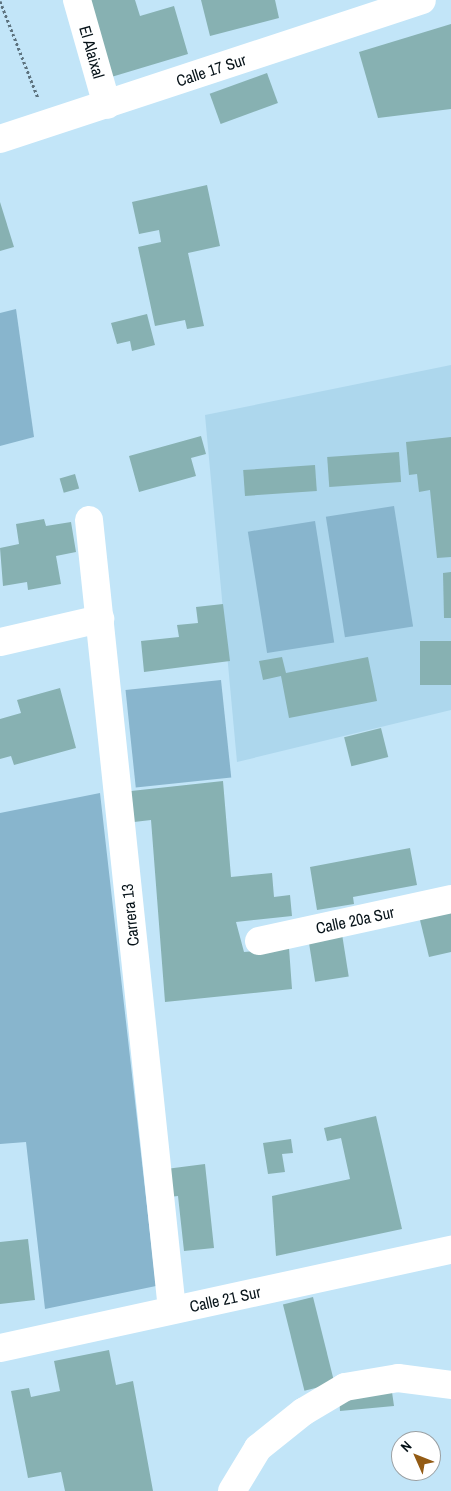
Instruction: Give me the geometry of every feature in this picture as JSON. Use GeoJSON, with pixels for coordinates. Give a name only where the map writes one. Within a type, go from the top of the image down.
{"type":"FeatureCollection","features":[{"type":"Feature","properties":{"kind":"street","name":"El Alaixal"},"geometry":{"type":"LineString","coordinates":[[77,0],[108,105]]}},
{"type":"Feature","properties":{"kind":"street","name":"Calle 17 Sur"},"geometry":{"type":"LineString","coordinates":[[0,139],[422,0]]}},
{"type":"Feature","properties":{"kind":"street","name":"Carrera 13"},"geometry":{"type":"LineString","coordinates":[[89,520],[172,1310]]}},
{"type":"Feature","properties":{"kind":"street"},"geometry":{"type":"LineString","coordinates":[[0,642],[100,619]]}},
{"type":"Feature","properties":{"kind":"street","name":"Calle 20a Sur"},"geometry":{"type":"LineString","coordinates":[[259,941],[451,899]]}},
{"type":"Feature","properties":{"kind":"street","name":"Calle 21 Sur"},"geometry":{"type":"LineString","coordinates":[[0,1348],[451,1250]]}},
{"type":"Feature","properties":{"kind":"street"},"geometry":{"type":"LineString","coordinates":[[232,1491],[258,1448],[303,1412],[345,1387],[398,1378],[451,1385]]}},
{"type":"Feature","properties":{"kind":"path"},"geometry":{"type":"LineString","coordinates":[[0,1],[48,124]]}},
{"type":"Feature","properties":{"kind":"shaded area"},"geometry":{"type":"Polygon","coordinates":[[[16,309],[34,437],[0,446],[0,313],[16,309]]]}},
{"type":"Feature","properties":{"kind":"shaded area"},"geometry":{"type":"Polygon","coordinates":[[[451,365],[451,710],[237,762],[205,415],[451,365]]]}},
{"type":"Feature","properties":{"kind":"shaded area"},"geometry":{"type":"Polygon","coordinates":[[[394,506],[413,626],[345,637],[326,517],[394,506]]]}},
{"type":"Feature","properties":{"kind":"shaded area"},"geometry":{"type":"Polygon","coordinates":[[[315,521],[334,642],[267,653],[248,532],[315,521]]]}},
{"type":"Feature","properties":{"kind":"shaded area"},"geometry":{"type":"Polygon","coordinates":[[[221,680],[231,777],[136,787],[126,690],[221,680]]]}},
{"type":"Feature","properties":{"kind":"shaded area"},"geometry":{"type":"Polygon","coordinates":[[[100,793],[156,1286],[45,1309],[26,1142],[0,1144],[0,813],[100,793]]]}},
{"type":"Feature","properties":{"kind":"building"},"geometry":{"type":"Polygon","coordinates":[[[85,0],[135,0],[140,16],[174,6],[188,54],[108,78],[85,0]]]}},
{"type":"Feature","properties":{"kind":"building"},"geometry":{"type":"Polygon","coordinates":[[[201,0],[275,0],[279,18],[210,36],[201,0]]]}},
{"type":"Feature","properties":{"kind":"building"},"geometry":{"type":"Polygon","coordinates":[[[451,24],[451,109],[378,118],[359,52],[451,24]]]}},
{"type":"Feature","properties":{"kind":"building"},"geometry":{"type":"Polygon","coordinates":[[[267,73],[278,103],[221,124],[210,94],[267,73]]]}},
{"type":"Feature","properties":{"kind":"building"},"geometry":{"type":"Polygon","coordinates":[[[207,185],[220,246],[188,253],[204,326],[187,329],[185,320],[155,326],[138,247],[161,242],[159,230],[139,234],[132,202],[207,185]]]}},
{"type":"Feature","properties":{"kind":"building"},"geometry":{"type":"Polygon","coordinates":[[[0,202],[14,247],[0,251],[0,202]]]}},
{"type":"Feature","properties":{"kind":"building"},"geometry":{"type":"Polygon","coordinates":[[[147,314],[155,345],[132,351],[130,341],[117,344],[111,323],[147,314]]]}},
{"type":"Feature","properties":{"kind":"building"},"geometry":{"type":"Polygon","coordinates":[[[201,436],[206,454],[191,458],[196,476],[139,492],[129,456],[201,436]]]}},
{"type":"Feature","properties":{"kind":"building"},"geometry":{"type":"Polygon","coordinates":[[[451,437],[451,557],[437,558],[430,490],[419,492],[417,474],[409,475],[406,442],[451,437]]]}},
{"type":"Feature","properties":{"kind":"building"},"geometry":{"type":"Polygon","coordinates":[[[399,452],[401,482],[329,487],[327,457],[399,452]]]}},
{"type":"Feature","properties":{"kind":"building"},"geometry":{"type":"Polygon","coordinates":[[[315,465],[317,491],[245,496],[243,470],[315,465]]]}},
{"type":"Feature","properties":{"kind":"building"},"geometry":{"type":"Polygon","coordinates":[[[75,474],[79,488],[64,493],[60,478],[75,474]]]}},
{"type":"Feature","properties":{"kind":"building"},"geometry":{"type":"Polygon","coordinates":[[[44,519],[46,526],[71,522],[76,552],[56,556],[61,584],[28,590],[27,582],[3,586],[0,548],[19,544],[16,524],[44,519]]]}},
{"type":"Feature","properties":{"kind":"building"},"geometry":{"type":"Polygon","coordinates":[[[451,572],[451,618],[444,618],[443,573],[451,572]]]}},
{"type":"Feature","properties":{"kind":"building"},"geometry":{"type":"Polygon","coordinates":[[[223,604],[230,661],[144,672],[141,641],[179,637],[177,625],[198,623],[196,607],[223,604]]]}},
{"type":"Feature","properties":{"kind":"building"},"geometry":{"type":"Polygon","coordinates":[[[420,641],[451,641],[451,685],[420,685],[420,641]]]}},
{"type":"Feature","properties":{"kind":"building"},"geometry":{"type":"Polygon","coordinates":[[[282,657],[286,673],[368,657],[377,701],[289,718],[281,676],[263,680],[259,661],[282,657]]]}},
{"type":"Feature","properties":{"kind":"building"},"geometry":{"type":"Polygon","coordinates":[[[60,688],[76,748],[14,765],[11,756],[0,759],[0,719],[21,713],[17,700],[60,688]]]}},
{"type":"Feature","properties":{"kind":"building"},"geometry":{"type":"Polygon","coordinates":[[[381,728],[388,757],[351,766],[344,737],[381,728]]]}},
{"type":"Feature","properties":{"kind":"building"},"geometry":{"type":"Polygon","coordinates":[[[223,781],[231,877],[272,873],[274,897],[290,895],[292,916],[236,922],[244,952],[289,948],[292,989],[165,1002],[151,820],[134,822],[131,791],[223,781]]]}},
{"type":"Feature","properties":{"kind":"building"},"geometry":{"type":"Polygon","coordinates":[[[410,848],[417,885],[353,897],[354,904],[317,910],[310,867],[410,848]]]}},
{"type":"Feature","properties":{"kind":"building"},"geometry":{"type":"Polygon","coordinates":[[[451,909],[451,952],[429,957],[419,916],[451,909]]]}},
{"type":"Feature","properties":{"kind":"building"},"geometry":{"type":"Polygon","coordinates":[[[342,934],[349,976],[315,982],[308,939],[342,934]]]}},
{"type":"Feature","properties":{"kind":"building"},"geometry":{"type":"Polygon","coordinates":[[[376,1116],[402,1229],[276,1256],[272,1196],[350,1179],[341,1138],[327,1141],[324,1128],[376,1116]]]}},
{"type":"Feature","properties":{"kind":"building"},"geometry":{"type":"Polygon","coordinates":[[[291,1139],[293,1153],[282,1154],[285,1172],[268,1174],[263,1143],[291,1139]]]}},
{"type":"Feature","properties":{"kind":"building"},"geometry":{"type":"Polygon","coordinates":[[[205,1164],[214,1248],[184,1251],[178,1196],[169,1197],[166,1169],[205,1164]]]}},
{"type":"Feature","properties":{"kind":"building"},"geometry":{"type":"Polygon","coordinates":[[[28,1239],[35,1300],[0,1304],[0,1242],[28,1239]]]}},
{"type":"Feature","properties":{"kind":"building"},"geometry":{"type":"Polygon","coordinates":[[[313,1297],[335,1383],[304,1391],[283,1304],[313,1297]]]}},
{"type":"Feature","properties":{"kind":"building"},"geometry":{"type":"Polygon","coordinates":[[[109,1350],[116,1385],[133,1381],[153,1491],[65,1491],[61,1472],[28,1478],[11,1391],[29,1388],[31,1397],[60,1391],[54,1361],[109,1350]]]}},
{"type":"Feature","properties":{"kind":"building"},"geometry":{"type":"Polygon","coordinates":[[[391,1385],[394,1406],[340,1411],[339,1396],[391,1385]]]}}]}
